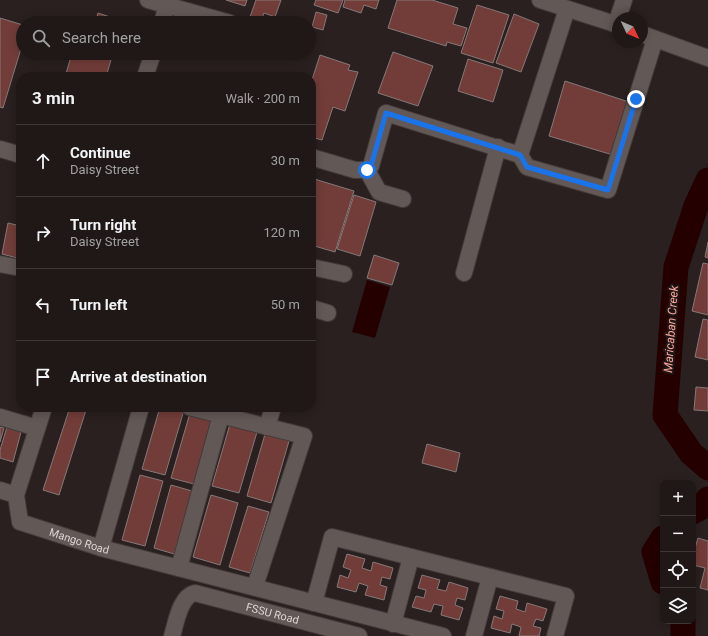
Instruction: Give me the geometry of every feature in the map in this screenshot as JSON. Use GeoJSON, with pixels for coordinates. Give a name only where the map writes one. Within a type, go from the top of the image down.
{"type":"FeatureCollection","features":[{"type":"Feature","properties":{"kind":"street"},"geometry":{"type":"LineString","coordinates":[[540,0],[567,9],[612,20]]}},
{"type":"Feature","properties":{"kind":"street"},"geometry":{"type":"LineString","coordinates":[[621,12],[624,0]]}},
{"type":"Feature","properties":{"kind":"street"},"geometry":{"type":"LineString","coordinates":[[160,16],[157,2],[193,6],[215,16]]}},
{"type":"Feature","properties":{"kind":"street"},"geometry":{"type":"LineString","coordinates":[[520,155],[567,9]]}},
{"type":"Feature","properties":{"kind":"street"},"geometry":{"type":"LineString","coordinates":[[316,158],[355,170],[367,170],[371,166],[386,113],[520,155],[527,167],[608,190],[649,37],[708,58]]}},
{"type":"Feature","properties":{"kind":"street"},"geometry":{"type":"LineString","coordinates":[[147,72],[151,60]]}},
{"type":"Feature","properties":{"kind":"street"},"geometry":{"type":"LineString","coordinates":[[464,273],[498,147]]}},
{"type":"Feature","properties":{"kind":"street"},"geometry":{"type":"LineString","coordinates":[[0,149],[16,154]]}},
{"type":"Feature","properties":{"kind":"street"},"geometry":{"type":"LineString","coordinates":[[367,170],[379,192],[403,199]]}},
{"type":"Feature","properties":{"kind":"street"},"geometry":{"type":"LineString","coordinates":[[0,264],[16,267]]}},
{"type":"Feature","properties":{"kind":"street"},"geometry":{"type":"LineString","coordinates":[[316,268],[344,274]]}},
{"type":"Feature","properties":{"kind":"street"},"geometry":{"type":"LineString","coordinates":[[316,309],[328,313]]}},
{"type":"Feature","properties":{"kind":"street","name":"Mango Road"},"geometry":{"type":"LineString","coordinates":[[42,412],[16,495],[20,522],[101,548],[255,586],[314,603],[443,636]]}},
{"type":"Feature","properties":{"kind":"street"},"geometry":{"type":"LineString","coordinates":[[101,548],[140,412]]}},
{"type":"Feature","properties":{"kind":"street"},"geometry":{"type":"LineString","coordinates":[[209,412],[304,436],[255,586]]}},
{"type":"Feature","properties":{"kind":"street"},"geometry":{"type":"LineString","coordinates":[[267,427],[272,412]]}},
{"type":"Feature","properties":{"kind":"street"},"geometry":{"type":"LineString","coordinates":[[179,568],[221,415]]}},
{"type":"Feature","properties":{"kind":"street"},"geometry":{"type":"LineString","coordinates":[[0,418],[37,428]]}},
{"type":"Feature","properties":{"kind":"street"},"geometry":{"type":"LineString","coordinates":[[0,490],[16,495]]}},
{"type":"Feature","properties":{"kind":"street"},"geometry":{"type":"LineString","coordinates":[[314,603],[332,537],[566,596],[555,636]]}},
{"type":"Feature","properties":{"kind":"street"},"geometry":{"type":"LineString","coordinates":[[393,624],[411,557]]}},
{"type":"Feature","properties":{"kind":"street"},"geometry":{"type":"LineString","coordinates":[[474,636],[490,577]]}},
{"type":"Feature","properties":{"kind":"street","name":"FSSU Road"},"geometry":{"type":"LineString","coordinates":[[172,636],[187,596],[195,593],[359,636]]}},
{"type":"Feature","properties":{"kind":"shaded area"},"geometry":{"type":"Polygon","coordinates":[[[367,280],[390,287],[375,338],[352,332],[367,280]]]}},
{"type":"Feature","properties":{"kind":"building"},"geometry":{"type":"Polygon","coordinates":[[[226,0],[247,0],[245,6],[226,0]]]}},
{"type":"Feature","properties":{"kind":"building"},"geometry":{"type":"Polygon","coordinates":[[[256,0],[281,0],[275,16],[264,13],[263,16],[250,16],[256,0]]]}},
{"type":"Feature","properties":{"kind":"building"},"geometry":{"type":"Polygon","coordinates":[[[316,0],[343,0],[338,13],[314,5],[316,0]]]}},
{"type":"Feature","properties":{"kind":"building"},"geometry":{"type":"Polygon","coordinates":[[[345,0],[379,0],[376,9],[364,5],[361,13],[343,7],[345,0]]]}},
{"type":"Feature","properties":{"kind":"building"},"geometry":{"type":"Polygon","coordinates":[[[397,0],[432,0],[458,8],[453,24],[467,28],[461,46],[447,42],[446,46],[388,28],[397,0]]]}},
{"type":"Feature","properties":{"kind":"building"},"geometry":{"type":"Polygon","coordinates":[[[477,5],[509,15],[493,63],[461,53],[477,5]]]}},
{"type":"Feature","properties":{"kind":"building"},"geometry":{"type":"Polygon","coordinates":[[[316,12],[327,15],[323,30],[316,28],[316,12]]]}},
{"type":"Feature","properties":{"kind":"building"},"geometry":{"type":"Polygon","coordinates":[[[98,13],[107,16],[97,16],[98,13]]]}},
{"type":"Feature","properties":{"kind":"building"},"geometry":{"type":"Polygon","coordinates":[[[514,14],[539,24],[521,72],[496,63],[514,14]]]}},
{"type":"Feature","properties":{"kind":"building"},"geometry":{"type":"Polygon","coordinates":[[[0,18],[16,23],[16,60],[18,60],[3,108],[0,107],[0,18]]]}},
{"type":"Feature","properties":{"kind":"building"},"geometry":{"type":"Polygon","coordinates":[[[393,52],[433,66],[418,106],[378,93],[393,52]]]}},
{"type":"Feature","properties":{"kind":"building"},"geometry":{"type":"Polygon","coordinates":[[[320,55],[350,65],[348,70],[358,72],[345,111],[333,107],[322,140],[316,138],[316,72],[315,72],[320,55]]]}},
{"type":"Feature","properties":{"kind":"building"},"geometry":{"type":"Polygon","coordinates":[[[468,59],[503,70],[493,102],[458,91],[468,59]]]}},
{"type":"Feature","properties":{"kind":"building"},"geometry":{"type":"Polygon","coordinates":[[[70,60],[111,60],[107,72],[66,72],[70,60]]]}},
{"type":"Feature","properties":{"kind":"building"},"geometry":{"type":"Polygon","coordinates":[[[565,81],[629,102],[613,155],[549,136],[565,81]]]}},
{"type":"Feature","properties":{"kind":"building"},"geometry":{"type":"Polygon","coordinates":[[[316,180],[354,191],[335,252],[316,246],[316,180]]]}},
{"type":"Feature","properties":{"kind":"building"},"geometry":{"type":"Polygon","coordinates":[[[354,195],[376,202],[360,256],[337,249],[354,195]]]}},
{"type":"Feature","properties":{"kind":"building"},"geometry":{"type":"Polygon","coordinates":[[[8,223],[16,225],[16,258],[2,254],[8,223]]]}},
{"type":"Feature","properties":{"kind":"building"},"geometry":{"type":"Polygon","coordinates":[[[708,242],[708,258],[705,257],[708,242]]]}},
{"type":"Feature","properties":{"kind":"building"},"geometry":{"type":"Polygon","coordinates":[[[374,255],[399,263],[392,285],[367,278],[374,255]]]}},
{"type":"Feature","properties":{"kind":"building"},"geometry":{"type":"Polygon","coordinates":[[[703,263],[708,264],[708,315],[692,311],[703,263]]]}},
{"type":"Feature","properties":{"kind":"building"},"geometry":{"type":"Polygon","coordinates":[[[703,319],[708,320],[708,360],[695,357],[703,319]]]}},
{"type":"Feature","properties":{"kind":"building"},"geometry":{"type":"Polygon","coordinates":[[[696,387],[708,388],[708,411],[694,410],[696,387]]]}},
{"type":"Feature","properties":{"kind":"building"},"geometry":{"type":"Polygon","coordinates":[[[68,412],[85,412],[59,495],[43,490],[68,412]]]}},
{"type":"Feature","properties":{"kind":"building"},"geometry":{"type":"Polygon","coordinates":[[[159,412],[183,412],[165,475],[142,469],[159,412]]]}},
{"type":"Feature","properties":{"kind":"building"},"geometry":{"type":"Polygon","coordinates":[[[190,413],[213,420],[194,484],[171,478],[190,413]]]}},
{"type":"Feature","properties":{"kind":"building"},"geometry":{"type":"Polygon","coordinates":[[[230,424],[257,432],[239,493],[212,486],[230,424]]]}},
{"type":"Feature","properties":{"kind":"building"},"geometry":{"type":"Polygon","coordinates":[[[0,427],[4,428],[0,442],[0,427]]]}},
{"type":"Feature","properties":{"kind":"building"},"geometry":{"type":"Polygon","coordinates":[[[7,427],[21,432],[13,462],[0,458],[0,450],[7,427]]]}},
{"type":"Feature","properties":{"kind":"building"},"geometry":{"type":"Polygon","coordinates":[[[265,434],[289,441],[271,503],[247,496],[265,434]]]}},
{"type":"Feature","properties":{"kind":"building"},"geometry":{"type":"Polygon","coordinates":[[[427,444],[460,453],[456,472],[422,463],[427,444]]]}},
{"type":"Feature","properties":{"kind":"building"},"geometry":{"type":"Polygon","coordinates":[[[140,475],[163,481],[145,546],[122,540],[140,475]]]}},
{"type":"Feature","properties":{"kind":"building"},"geometry":{"type":"Polygon","coordinates":[[[171,485],[192,491],[174,554],[154,548],[171,485]]]}},
{"type":"Feature","properties":{"kind":"building"},"geometry":{"type":"Polygon","coordinates":[[[211,495],[238,503],[220,565],[193,557],[211,495]]]}},
{"type":"Feature","properties":{"kind":"building"},"geometry":{"type":"Polygon","coordinates":[[[248,506],[269,512],[250,573],[229,567],[248,506]]]}},
{"type":"Feature","properties":{"kind":"building"},"geometry":{"type":"Polygon","coordinates":[[[698,538],[708,541],[708,590],[700,588],[705,568],[696,566],[696,545],[698,538]]]}},
{"type":"Feature","properties":{"kind":"building"},"geometry":{"type":"Polygon","coordinates":[[[347,554],[365,559],[362,568],[371,571],[373,562],[393,568],[390,579],[382,577],[380,585],[387,587],[384,600],[365,595],[368,586],[359,583],[356,592],[337,587],[340,575],[348,578],[351,570],[343,567],[347,554]]]}},
{"type":"Feature","properties":{"kind":"building"},"geometry":{"type":"Polygon","coordinates":[[[422,575],[440,580],[437,589],[446,591],[449,582],[468,588],[465,600],[457,598],[455,605],[463,608],[459,620],[441,615],[443,606],[434,604],[431,612],[412,607],[416,596],[424,598],[426,590],[418,588],[422,575]]]}},
{"type":"Feature","properties":{"kind":"building"},"geometry":{"type":"Polygon","coordinates":[[[500,596],[518,601],[516,609],[525,612],[527,603],[547,609],[543,621],[536,619],[533,626],[541,628],[539,636],[519,636],[521,627],[512,624],[510,633],[491,628],[494,616],[502,619],[504,611],[496,609],[500,596]]]}},
{"type":"Feature","properties":{"kind":"waterway","name":"Maricaban Creek"},"geometry":{"type":"LineString","coordinates":[[708,180],[696,206],[676,267],[665,415],[691,453],[708,468]]}},
{"type":"Feature","properties":{"kind":"waterway","name":"Maricaban Creek"},"geometry":{"type":"LineString","coordinates":[[696,510],[708,499]]}},
{"type":"Feature","properties":{"kind":"waterway","name":"Maricaban Creek"},"geometry":{"type":"LineString","coordinates":[[660,543],[654,552],[660,572]]}},
{"type":"Feature","properties":{"kind":"waterway","name":"Maricaban Creek"},"geometry":{"type":"LineString","coordinates":[[683,624],[683,636]]}},
{"type":"Feature","properties":{"kind":"route"},"geometry":{"type":"LineString","coordinates":[[367,170],[371,166],[386,113],[520,155],[527,167],[608,190],[636,99]]}}]}
